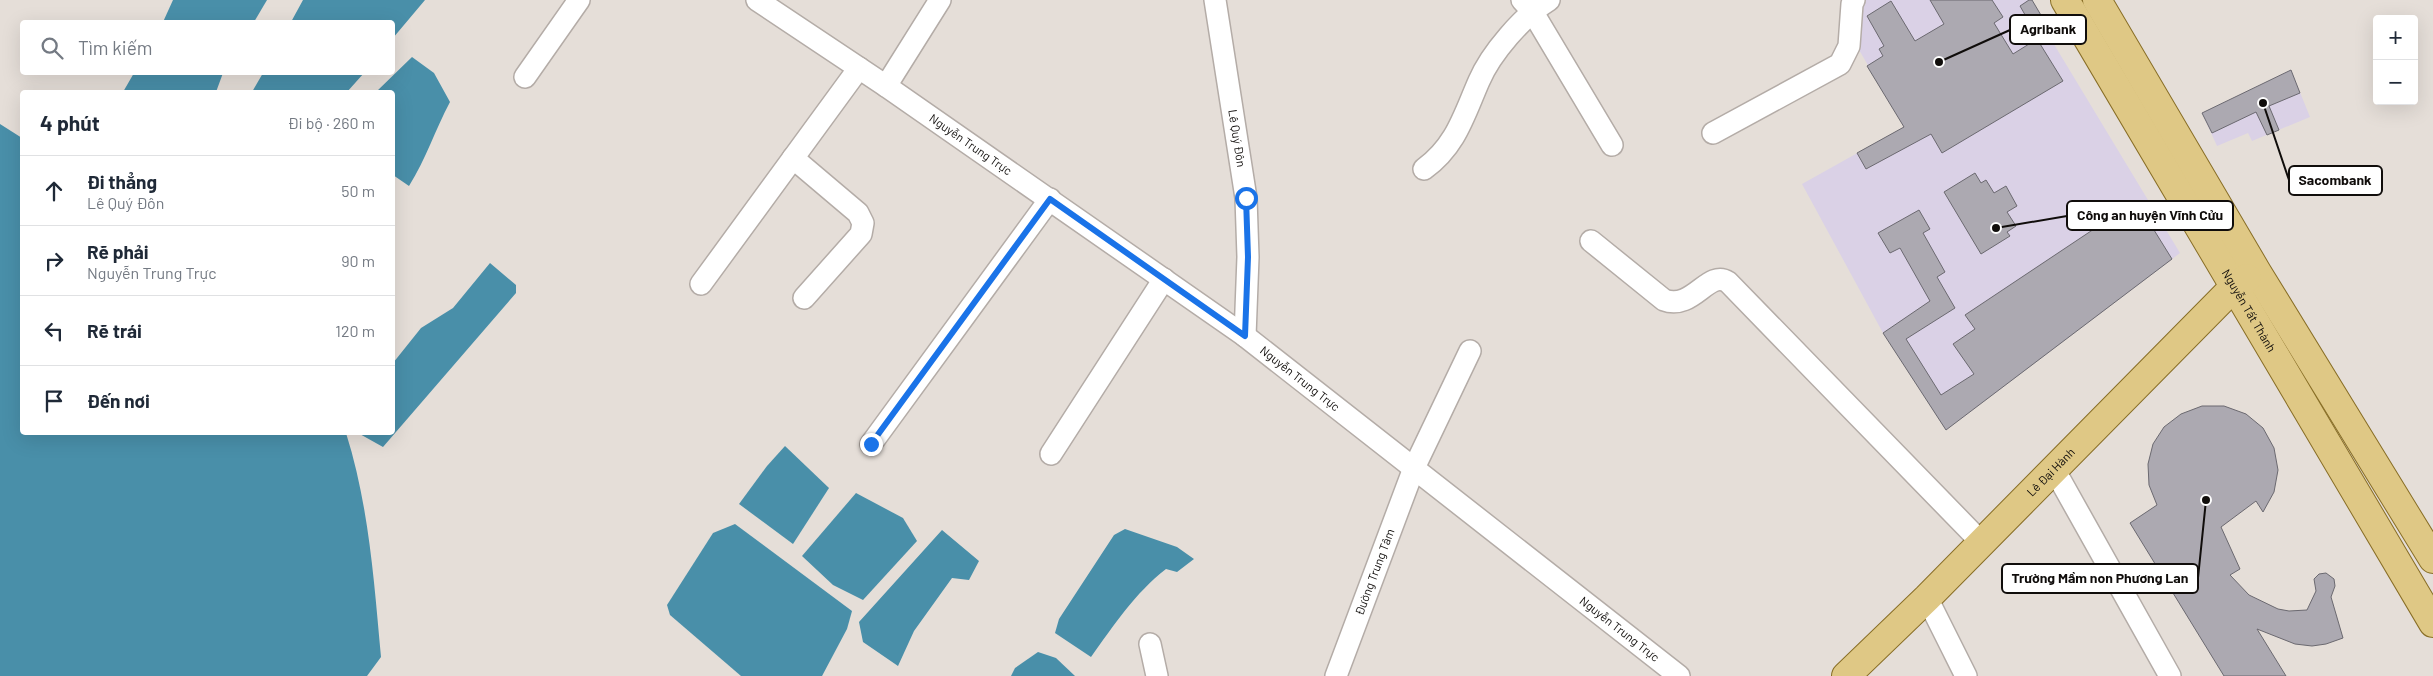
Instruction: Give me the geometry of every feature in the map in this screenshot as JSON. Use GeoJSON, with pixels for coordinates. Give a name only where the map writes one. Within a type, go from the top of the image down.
{"type":"FeatureCollection","features":[{"type":"Feature","properties":{"kind":"main road","name":"Nguyễn Tất Thành"},"geometry":{"type":"LineString","coordinates":[[2064,0],[2433,623]]}},
{"type":"Feature","properties":{"kind":"main road"},"geometry":{"type":"LineString","coordinates":[[2098,0],[2257,272],[2433,559]]}},
{"type":"Feature","properties":{"kind":"main road"},"geometry":{"type":"LineString","coordinates":[[2106,68],[2131,54]]}},
{"type":"Feature","properties":{"kind":"main road","name":"Lê Đại Hành"},"geometry":{"type":"LineString","coordinates":[[1846,676],[1982,543],[2234,287],[2257,272]]}},
{"type":"Feature","properties":{"kind":"street"},"geometry":{"type":"LineString","coordinates":[[525,77],[579,0]]}},
{"type":"Feature","properties":{"kind":"street","name":"Nguyễn Trung Trực"},"geometry":{"type":"LineString","coordinates":[[757,0],[886,86],[1245,336],[1680,676]]}},
{"type":"Feature","properties":{"kind":"street"},"geometry":{"type":"LineString","coordinates":[[886,86],[940,0]]}},
{"type":"Feature","properties":{"kind":"street","name":"Lê Quý Đôn"},"geometry":{"type":"LineString","coordinates":[[1215,0],[1246,198],[1248,257],[1245,336]]}},
{"type":"Feature","properties":{"kind":"street"},"geometry":{"type":"LineString","coordinates":[[1713,134],[1840,64],[1849,46],[1852,4],[1854,0]]}},
{"type":"Feature","properties":{"kind":"street"},"geometry":{"type":"LineString","coordinates":[[1424,169],[1446,148],[1464,121],[1478,82],[1489,63],[1534,4],[1612,144]]}},
{"type":"Feature","properties":{"kind":"street"},"geometry":{"type":"LineString","coordinates":[[701,284],[859,68]]}},
{"type":"Feature","properties":{"kind":"street"},"geometry":{"type":"LineString","coordinates":[[793,158],[858,213],[863,222],[861,234],[804,298]]}},
{"type":"Feature","properties":{"kind":"street"},"geometry":{"type":"LineString","coordinates":[[871,444],[1050,199]]}},
{"type":"Feature","properties":{"kind":"street"},"geometry":{"type":"LineString","coordinates":[[1591,241],[1664,300],[1673,304],[1683,302],[1715,279],[1723,279],[1728,282],[1982,543]]}},
{"type":"Feature","properties":{"kind":"street"},"geometry":{"type":"LineString","coordinates":[[1051,454],[1164,279]]}},
{"type":"Feature","properties":{"kind":"street","name":"Đường Trung Tâm"},"geometry":{"type":"LineString","coordinates":[[1336,676],[1414,468],[1470,351]]}},
{"type":"Feature","properties":{"kind":"street"},"geometry":{"type":"LineString","coordinates":[[2054,469],[2170,676]]}},
{"type":"Feature","properties":{"kind":"street"},"geometry":{"type":"LineString","coordinates":[[1927,598],[1966,676]]}},
{"type":"Feature","properties":{"kind":"street"},"geometry":{"type":"LineString","coordinates":[[1150,644],[1157,676]]}},
{"type":"Feature","properties":{"kind":"shaded area"},"geometry":{"type":"Polygon","coordinates":[[[1861,0],[2032,0],[2048,27],[2052,41],[2180,253],[1946,430],[1883,333],[1802,184],[1904,127],[1855,43],[1861,0]]]}},
{"type":"Feature","properties":{"kind":"shaded area"},"geometry":{"type":"Polygon","coordinates":[[[2291,70],[2310,117],[2252,141],[2248,133],[2217,146],[2202,113],[2291,70]]]}},
{"type":"Feature","properties":{"kind":"water"},"geometry":{"type":"Polygon","coordinates":[[[173,0],[267,0],[255,20],[164,20],[173,0]]]}},
{"type":"Feature","properties":{"kind":"water"},"geometry":{"type":"Polygon","coordinates":[[[303,0],[425,0],[395,36],[395,20],[292,20],[303,0]]]}},
{"type":"Feature","properties":{"kind":"water"},"geometry":{"type":"Polygon","coordinates":[[[412,57],[434,73],[450,102],[409,186],[395,176],[395,90],[378,90],[412,57]]]}},
{"type":"Feature","properties":{"kind":"water"},"geometry":{"type":"Polygon","coordinates":[[[133,75],[222,75],[217,90],[124,90],[133,75]]]}},
{"type":"Feature","properties":{"kind":"water"},"geometry":{"type":"Polygon","coordinates":[[[262,75],[362,75],[349,90],[253,90],[262,75]]]}},
{"type":"Feature","properties":{"kind":"water"},"geometry":{"type":"Polygon","coordinates":[[[0,124],[20,137],[20,435],[347,435],[354,460],[370,544],[381,657],[367,676],[0,676],[0,124]]]}},
{"type":"Feature","properties":{"kind":"water"},"geometry":{"type":"Polygon","coordinates":[[[490,263],[516,285],[516,293],[395,433],[395,360],[421,328],[453,308],[490,263]]]}},
{"type":"Feature","properties":{"kind":"water"},"geometry":{"type":"Polygon","coordinates":[[[362,435],[393,435],[383,447],[362,435]]]}},
{"type":"Feature","properties":{"kind":"water"},"geometry":{"type":"Polygon","coordinates":[[[785,446],[829,488],[793,544],[739,504],[767,466],[785,446]]]}},
{"type":"Feature","properties":{"kind":"water"},"geometry":{"type":"Polygon","coordinates":[[[856,493],[903,518],[917,541],[863,600],[833,585],[802,556],[856,493]]]}},
{"type":"Feature","properties":{"kind":"water"},"geometry":{"type":"Polygon","coordinates":[[[735,524],[852,611],[847,629],[822,676],[741,676],[670,615],[667,605],[713,533],[735,524]]]}},
{"type":"Feature","properties":{"kind":"water"},"geometry":{"type":"Polygon","coordinates":[[[1125,529],[1177,547],[1194,559],[1177,572],[1166,569],[1144,588],[1091,657],[1055,633],[1059,619],[1114,535],[1125,529]]]}},
{"type":"Feature","properties":{"kind":"water"},"geometry":{"type":"Polygon","coordinates":[[[942,530],[979,561],[969,580],[952,578],[914,631],[898,666],[863,642],[859,622],[942,530]]]}},
{"type":"Feature","properties":{"kind":"water"},"geometry":{"type":"Polygon","coordinates":[[[1038,652],[1056,658],[1075,676],[1011,676],[1015,668],[1038,652]]]}},
{"type":"Feature","properties":{"kind":"building"},"geometry":{"type":"Polygon","coordinates":[[[1930,0],[1992,0],[2003,17],[1994,23],[2013,54],[2037,39],[2063,81],[1942,153],[1931,134],[1866,169],[1857,153],[1904,127],[1867,66],[1883,56],[1879,49],[1884,46],[1867,16],[1891,1],[1915,41],[1944,24],[1930,0]]]}},
{"type":"Feature","properties":{"kind":"building"},"geometry":{"type":"Polygon","coordinates":[[[2032,0],[2048,27],[2036,34],[2020,6],[2032,0]]]}},
{"type":"Feature","properties":{"kind":"building"},"geometry":{"type":"Polygon","coordinates":[[[2291,70],[2300,93],[2269,106],[2279,130],[2267,135],[2256,112],[2212,133],[2202,113],[2291,70]]]}},
{"type":"Feature","properties":{"kind":"building"},"geometry":{"type":"Polygon","coordinates":[[[1975,173],[1981,183],[1986,180],[1994,193],[2006,186],[2017,206],[2007,212],[2016,226],[2007,232],[2010,236],[1981,254],[1944,192],[1975,173]]]}},
{"type":"Feature","properties":{"kind":"building"},"geometry":{"type":"Polygon","coordinates":[[[2136,201],[2172,259],[1946,430],[1883,333],[1930,301],[1900,248],[1890,253],[1878,233],[1919,210],[1930,229],[1923,233],[1945,272],[1937,277],[1955,308],[1906,339],[1941,395],[1974,374],[1953,344],[1975,329],[1965,315],[2136,201]]]}},
{"type":"Feature","properties":{"kind":"building"},"geometry":{"type":"Polygon","coordinates":[[[2202,406],[2224,406],[2246,414],[2263,428],[2274,448],[2278,470],[2274,492],[2263,512],[2256,501],[2221,527],[2240,569],[2230,575],[2249,595],[2278,609],[2289,611],[2307,610],[2316,591],[2314,579],[2319,574],[2326,573],[2334,579],[2335,586],[2331,597],[2343,638],[2326,644],[2312,646],[2295,644],[2257,629],[2286,676],[2224,676],[2130,523],[2157,505],[2149,485],[2148,464],[2153,444],[2164,427],[2181,414],[2202,406]]]}},
{"type":"Feature","properties":{"kind":"place","name":"Agribank"},"geometry":{"type":"Point","coordinates":[1939,62]}},
{"type":"Feature","properties":{"kind":"place","name":"Sacombank"},"geometry":{"type":"Point","coordinates":[2263,103]}},
{"type":"Feature","properties":{"kind":"place","name":"Công an huyện Vĩnh Cửu"},"geometry":{"type":"Point","coordinates":[1996,228]}},
{"type":"Feature","properties":{"kind":"place","name":"Trường Mầm non Phương Lan"},"geometry":{"type":"Point","coordinates":[2206,500]}},
{"type":"Feature","properties":{"kind":"route"},"geometry":{"type":"LineString","coordinates":[[871,444],[1050,199],[1245,336],[1248,257],[1246,198]]}}]}
